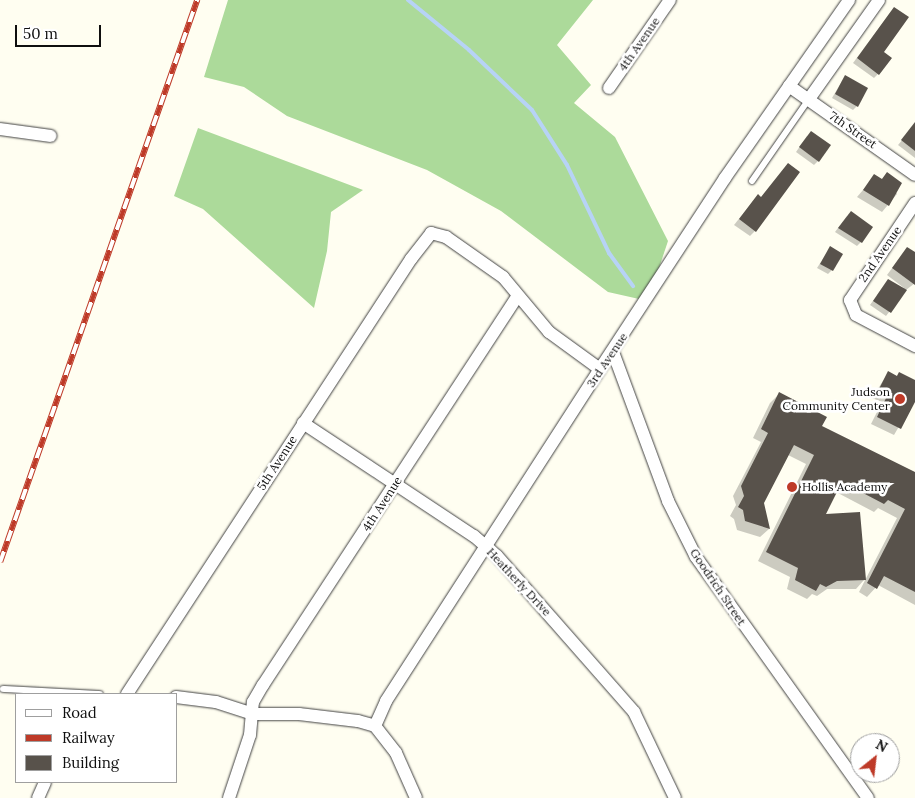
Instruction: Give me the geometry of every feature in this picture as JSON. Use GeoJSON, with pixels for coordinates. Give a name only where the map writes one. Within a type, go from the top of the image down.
{"type":"FeatureCollection","features":[{"type":"Feature","properties":{"kind":"street","name":"4th Avenue"},"geometry":{"type":"LineString","coordinates":[[609,88],[670,0]]}},
{"type":"Feature","properties":{"kind":"street","name":"3rd Avenue"},"geometry":{"type":"LineString","coordinates":[[375,726],[386,701],[600,369],[789,86],[849,0]]}},
{"type":"Feature","properties":{"kind":"street"},"geometry":{"type":"LineString","coordinates":[[810,99],[879,0]]}},
{"type":"Feature","properties":{"kind":"street","name":"7th Street"},"geometry":{"type":"LineString","coordinates":[[789,86],[915,175]]}},
{"type":"Feature","properties":{"kind":"street"},"geometry":{"type":"LineString","coordinates":[[0,129],[51,136]]}},
{"type":"Feature","properties":{"kind":"street","name":"2nd Avenue"},"geometry":{"type":"LineString","coordinates":[[915,204],[854,292],[850,307],[856,316],[915,346]]}},
{"type":"Feature","properties":{"kind":"street","name":"5th Avenue"},"geometry":{"type":"LineString","coordinates":[[128,693],[303,423],[431,234],[446,237],[503,277],[517,297]]}},
{"type":"Feature","properties":{"kind":"street","name":"4th Avenue"},"geometry":{"type":"LineString","coordinates":[[229,798],[250,735],[254,702],[263,685],[517,297]]}},
{"type":"Feature","properties":{"kind":"street"},"geometry":{"type":"LineString","coordinates":[[517,297],[549,332],[600,369]]}},
{"type":"Feature","properties":{"kind":"street","name":"Goodrich Street"},"geometry":{"type":"LineString","coordinates":[[613,352],[683,534],[729,606],[868,798]]}},
{"type":"Feature","properties":{"kind":"street","name":"Heatherly Drive"},"geometry":{"type":"LineString","coordinates":[[303,423],[486,546],[619,692],[642,727],[675,798]]}},
{"type":"Feature","properties":{"kind":"street"},"geometry":{"type":"LineString","coordinates":[[178,697],[216,702],[253,714],[299,714],[358,720],[375,726],[396,753],[416,798]]}},
{"type":"Feature","properties":{"kind":"street"},"geometry":{"type":"LineString","coordinates":[[38,798],[45,783]]}},
{"type":"Feature","properties":{"kind":"lane"},"geometry":{"type":"LineString","coordinates":[[752,181],[810,99]]}},
{"type":"Feature","properties":{"kind":"lane"},"geometry":{"type":"LineString","coordinates":[[3,689],[81,693]]}},
{"type":"Feature","properties":{"kind":"green space"},"geometry":{"type":"Polygon","coordinates":[[[228,0],[593,0],[557,45],[591,85],[574,103],[615,137],[668,241],[648,301],[608,292],[501,211],[427,170],[287,116],[244,87],[204,77],[228,0]]]}},
{"type":"Feature","properties":{"kind":"green space"},"geometry":{"type":"Polygon","coordinates":[[[198,128],[363,190],[331,212],[327,251],[314,308],[203,209],[174,196],[198,128]]]}},
{"type":"Feature","properties":{"kind":"building"},"geometry":{"type":"Polygon","coordinates":[[[894,7],[909,17],[884,52],[892,58],[879,75],[857,58],[894,7]]]}},
{"type":"Feature","properties":{"kind":"building"},"geometry":{"type":"Polygon","coordinates":[[[845,75],[868,88],[858,107],[835,94],[845,75]]]}},
{"type":"Feature","properties":{"kind":"building"},"geometry":{"type":"Polygon","coordinates":[[[915,122],[915,151],[901,140],[915,122]]]}},
{"type":"Feature","properties":{"kind":"building"},"geometry":{"type":"Polygon","coordinates":[[[811,131],[831,145],[819,162],[799,147],[811,131]]]}},
{"type":"Feature","properties":{"kind":"building"},"geometry":{"type":"Polygon","coordinates":[[[788,163],[800,172],[756,232],[739,219],[758,194],[761,197],[788,163]]]}},
{"type":"Feature","properties":{"kind":"building"},"geometry":{"type":"Polygon","coordinates":[[[887,172],[902,183],[889,206],[863,190],[874,174],[882,179],[887,172]]]}},
{"type":"Feature","properties":{"kind":"building"},"geometry":{"type":"Polygon","coordinates":[[[851,211],[873,227],[862,243],[838,228],[851,211]]]}},
{"type":"Feature","properties":{"kind":"building"},"geometry":{"type":"Polygon","coordinates":[[[830,246],[843,254],[833,271],[820,264],[830,246]]]}},
{"type":"Feature","properties":{"kind":"building"},"geometry":{"type":"Polygon","coordinates":[[[907,247],[915,252],[915,285],[892,268],[907,247]]]}},
{"type":"Feature","properties":{"kind":"building"},"geometry":{"type":"Polygon","coordinates":[[[888,279],[907,290],[891,313],[873,301],[888,279]]]}},
{"type":"Feature","properties":{"kind":"building","name":"Judson Community Center"},"geometry":{"type":"Polygon","coordinates":[[[888,371],[897,376],[899,372],[915,380],[915,402],[901,429],[877,417],[887,396],[878,391],[888,371]]]}},
{"type":"Feature","properties":{"kind":"building"},"geometry":{"type":"Polygon","coordinates":[[[779,392],[827,417],[822,426],[915,472],[915,592],[884,576],[877,589],[867,583],[905,509],[888,500],[884,504],[842,482],[826,514],[860,512],[866,580],[837,581],[826,587],[820,584],[816,591],[795,580],[798,568],[766,552],[814,455],[794,445],[764,503],[770,529],[745,521],[743,510],[738,507],[744,496],[741,486],[768,433],[761,429],[779,392]]]}},
{"type":"Feature","properties":{"kind":"waterway"},"geometry":{"type":"LineString","coordinates":[[408,0],[469,50],[532,110],[567,165],[609,253],[633,286]]}},
{"type":"Feature","properties":{"kind":"railway"},"geometry":{"type":"LineString","coordinates":[[0,562],[197,0]]}},
{"type":"Feature","properties":{"kind":"place","name":"Judson Community Center"},"geometry":{"type":"Point","coordinates":[900,399]}},
{"type":"Feature","properties":{"kind":"place","name":"Hollis Academy"},"geometry":{"type":"Point","coordinates":[792,487]}}]}
